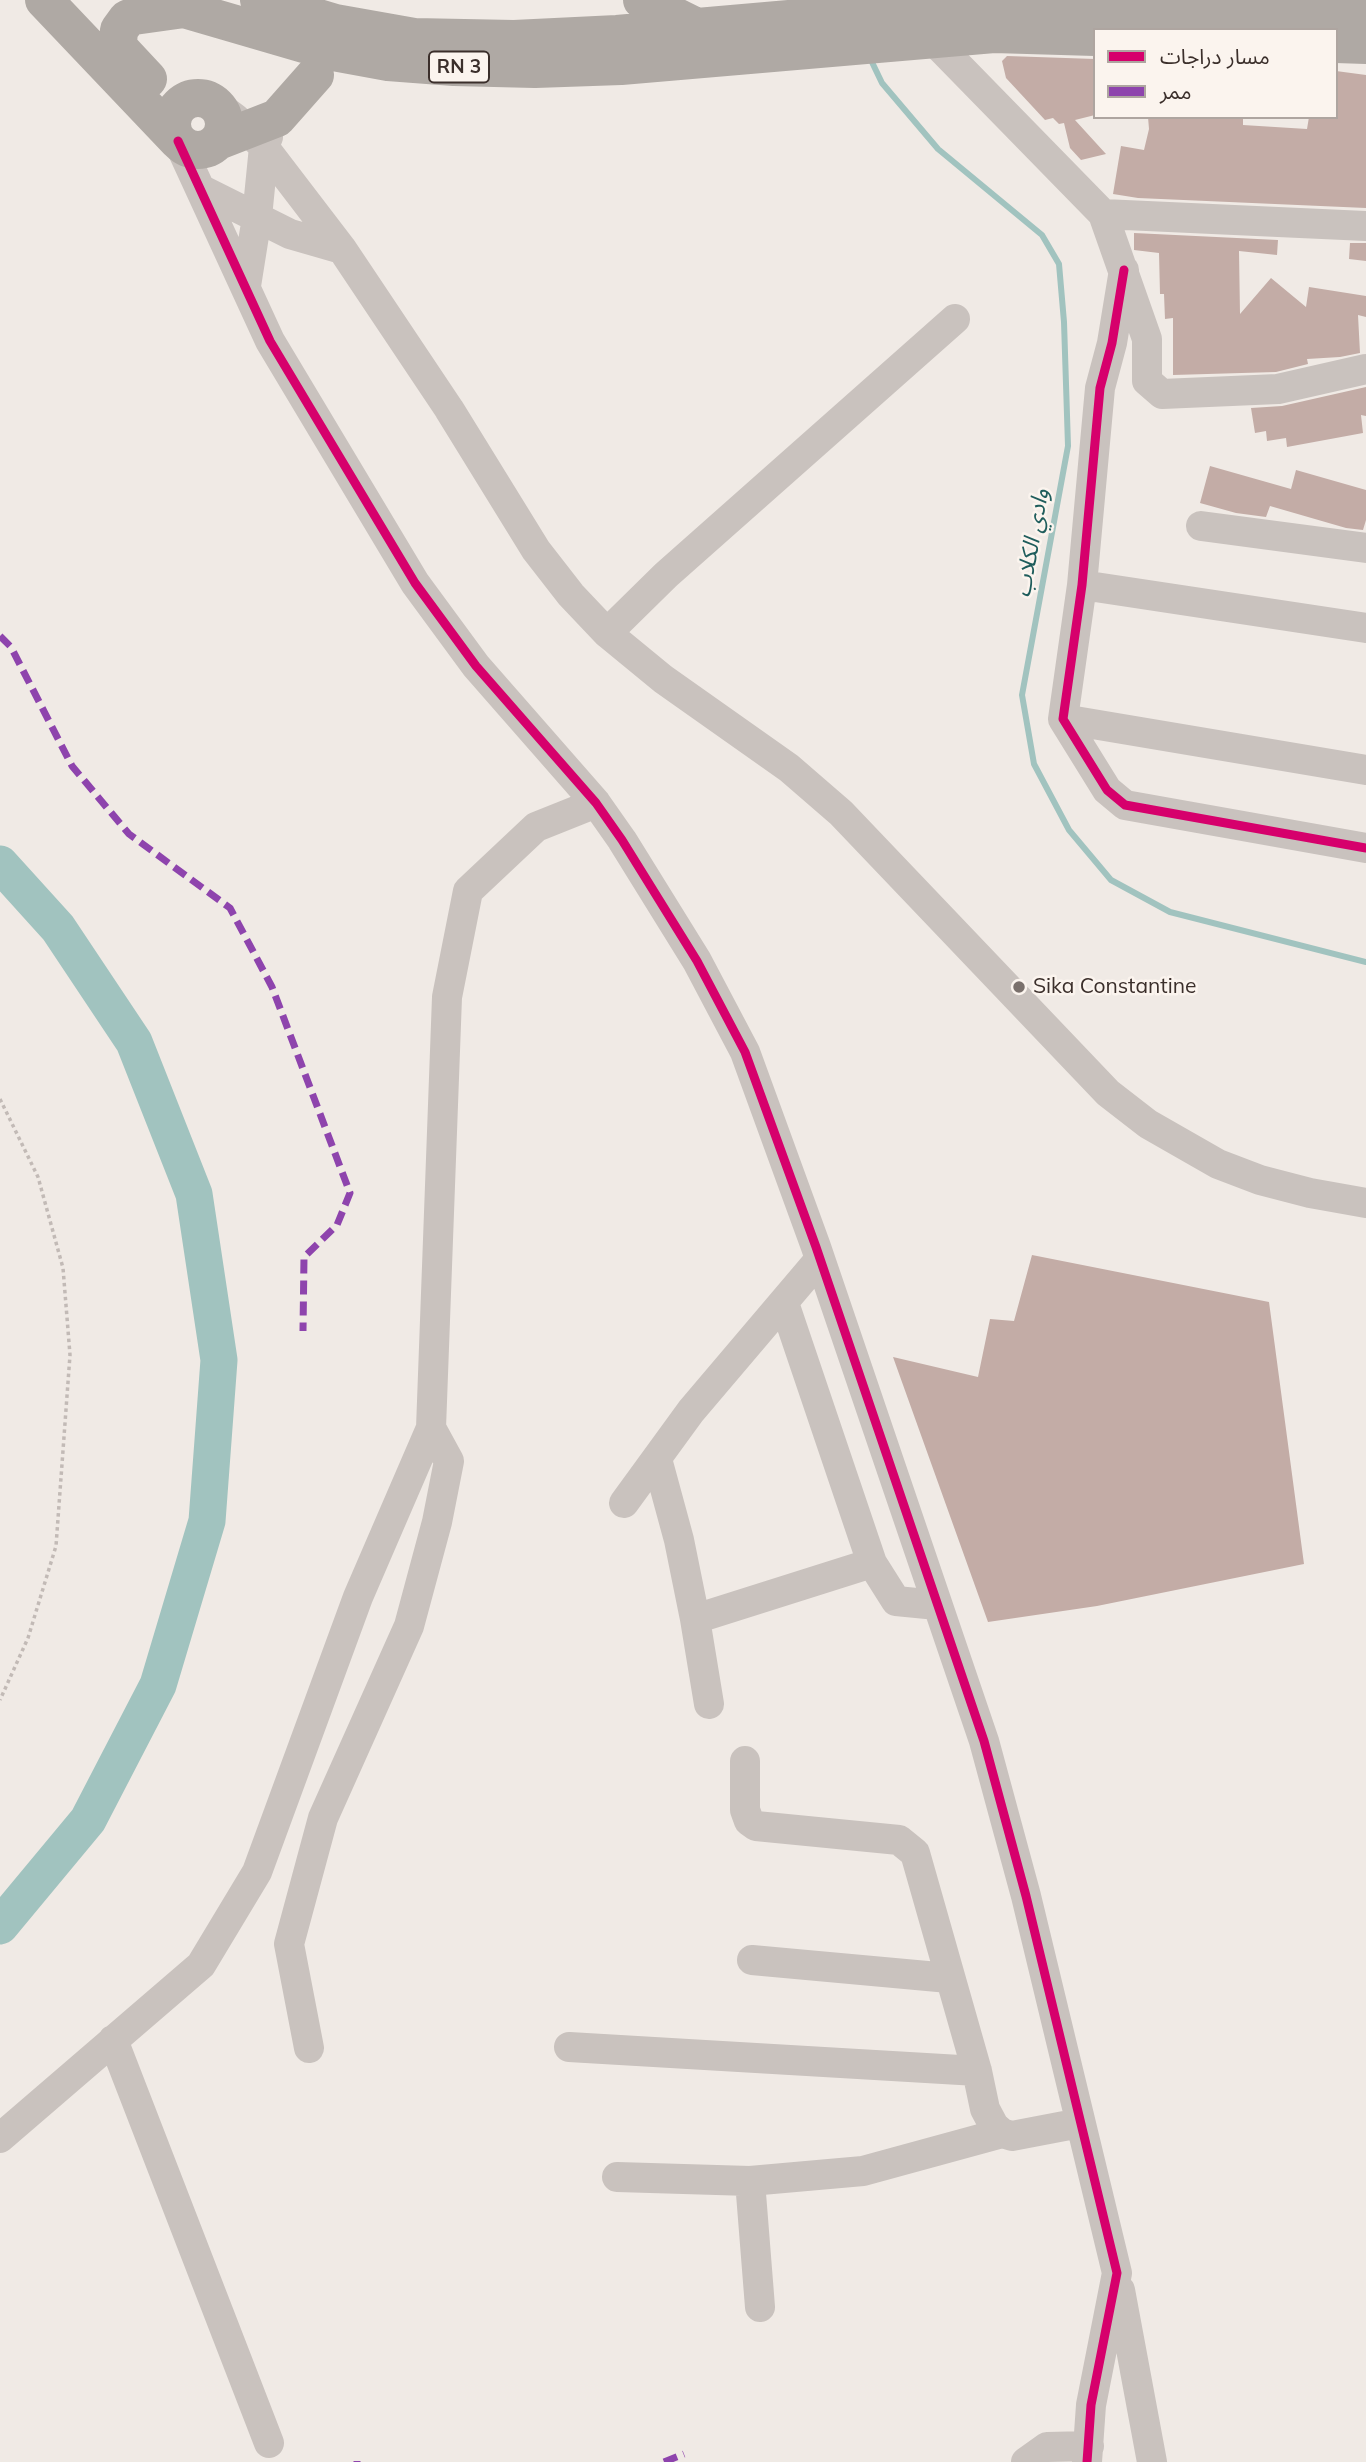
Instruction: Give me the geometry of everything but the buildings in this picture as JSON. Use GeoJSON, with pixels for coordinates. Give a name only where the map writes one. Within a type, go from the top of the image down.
{"type":"FeatureCollection","features":[{"type":"Feature","properties":{"kind":"highway"},"geometry":{"type":"LineString","coordinates":[[44,0],[177,124]]}},
{"type":"Feature","properties":{"kind":"highway","name":"RN 3"},"geometry":{"type":"LineString","coordinates":[[259,0],[335,23],[414,37],[514,39],[617,34],[695,26],[764,38]]}},
{"type":"Feature","properties":{"kind":"highway"},"geometry":{"type":"LineString","coordinates":[[642,0],[695,26]]}},
{"type":"Feature","properties":{"kind":"highway"},"geometry":{"type":"LineString","coordinates":[[173,4],[134,16],[122,23],[118,36],[120,49],[177,124],[185,147],[193,150],[211,147],[251,134],[315,75],[266,101],[216,104]]}},
{"type":"Feature","properties":{"kind":"highway","name":"RN 3"},"geometry":{"type":"LineString","coordinates":[[173,4],[328,51],[388,62],[535,69],[621,66],[764,38],[922,29],[1093,37]]}},
{"type":"Feature","properties":{"kind":"highway","name":"RN 3"},"geometry":{"type":"LineString","coordinates":[[922,29],[989,7],[1366,17]]}},
{"type":"Feature","properties":{"kind":"highway"},"geometry":{"type":"LineString","coordinates":[[1338,44],[1366,45]]}},
{"type":"Feature","properties":{"kind":"highway"},"geometry":{"type":"LineString","coordinates":[[177,124],[183,102],[200,97],[216,104],[221,110],[225,126],[251,134]]}},
{"type":"Feature","properties":{"kind":"street"},"geometry":{"type":"LineString","coordinates":[[922,29],[1103,214],[1147,339],[1147,381],[1162,394],[1278,388],[1366,369]]}},
{"type":"Feature","properties":{"kind":"street"},"geometry":{"type":"LineString","coordinates":[[177,124],[202,190],[270,341],[415,583],[476,666],[596,803],[622,840],[697,961],[744,1052],[820,1259],[984,1741],[1026,1896],[1117,2273],[1152,2462]]}},
{"type":"Feature","properties":{"kind":"street"},"geometry":{"type":"LineString","coordinates":[[246,286],[257,217],[251,134]]}},
{"type":"Feature","properties":{"kind":"street"},"geometry":{"type":"LineString","coordinates":[[251,134],[328,245],[449,409],[536,550],[571,595],[607,633],[663,679],[789,768],[841,813],[1108,1093],[1148,1124],[1218,1164],[1260,1180],[1310,1193],[1366,1203]]}},
{"type":"Feature","properties":{"kind":"street"},"geometry":{"type":"LineString","coordinates":[[202,190],[290,234],[328,245]]}},
{"type":"Feature","properties":{"kind":"street"},"geometry":{"type":"LineString","coordinates":[[1103,214],[1366,226]]}},
{"type":"Feature","properties":{"kind":"street"},"geometry":{"type":"LineString","coordinates":[[246,286],[252,270],[267,254],[286,245],[328,245]]}},
{"type":"Feature","properties":{"kind":"street"},"geometry":{"type":"LineString","coordinates":[[1124,270],[1112,343],[1100,388],[1082,585],[1063,719],[1107,790],[1125,805],[1366,848]]}},
{"type":"Feature","properties":{"kind":"street"},"geometry":{"type":"LineString","coordinates":[[607,633],[666,575],[955,318]]}},
{"type":"Feature","properties":{"kind":"street"},"geometry":{"type":"LineString","coordinates":[[1201,526],[1366,548]]}},
{"type":"Feature","properties":{"kind":"street"},"geometry":{"type":"LineString","coordinates":[[1082,585],[1366,628]]}},
{"type":"Feature","properties":{"kind":"street"},"geometry":{"type":"LineString","coordinates":[[1063,719],[1366,770]]}},
{"type":"Feature","properties":{"kind":"street"},"geometry":{"type":"LineString","coordinates":[[0,2138],[201,1965],[257,1872],[358,1597],[431,1428],[447,997],[468,891],[536,827],[596,803]]}},
{"type":"Feature","properties":{"kind":"street"},"geometry":{"type":"LineString","coordinates":[[624,1503],[691,1411],[820,1259]]}},
{"type":"Feature","properties":{"kind":"street"},"geometry":{"type":"LineString","coordinates":[[784,1303],[872,1563],[895,1601],[937,1605]]}},
{"type":"Feature","properties":{"kind":"street"},"geometry":{"type":"LineString","coordinates":[[309,2048],[289,1944],[323,1818],[409,1626],[437,1522],[449,1461],[431,1428]]}},
{"type":"Feature","properties":{"kind":"street"},"geometry":{"type":"LineString","coordinates":[[657,1459],[679,1540],[709,1704]]}},
{"type":"Feature","properties":{"kind":"street"},"geometry":{"type":"LineString","coordinates":[[695,1619],[872,1563]]}},
{"type":"Feature","properties":{"kind":"street"},"geometry":{"type":"LineString","coordinates":[[745,1761],[745,1811],[749,1821],[756,1826],[899,1840],[915,1853],[977,2071],[985,2109],[994,2126],[1002,2133],[1012,2136],[1080,2123]]}},
{"type":"Feature","properties":{"kind":"street"},"geometry":{"type":"LineString","coordinates":[[752,1960],[949,1978]]}},
{"type":"Feature","properties":{"kind":"street"},"geometry":{"type":"LineString","coordinates":[[113,2040],[268,2443]]}},
{"type":"Feature","properties":{"kind":"street"},"geometry":{"type":"LineString","coordinates":[[569,2047],[977,2071]]}},
{"type":"Feature","properties":{"kind":"street"},"geometry":{"type":"LineString","coordinates":[[617,2177],[750,2181],[863,2171],[1002,2133]]}},
{"type":"Feature","properties":{"kind":"street"},"geometry":{"type":"LineString","coordinates":[[750,2181],[761,2307]]}},
{"type":"Feature","properties":{"kind":"street"},"geometry":{"type":"LineString","coordinates":[[1027,2462],[1046,2447],[1088,2454],[1091,2405],[1117,2273]]}},
{"type":"Feature","properties":{"kind":"path"},"geometry":{"type":"LineString","coordinates":[[0,1099],[38,1177],[56,1242],[63,1268],[70,1355],[56,1546],[28,1638],[0,1700]]}},
{"type":"Feature","properties":{"kind":"waterway","name":"وادي الكلاب"},"geometry":{"type":"LineString","coordinates":[[870,58],[882,83],[938,149],[1042,235],[1059,264],[1064,322],[1068,446],[1022,695],[1034,764],[1069,830],[1111,880],[1170,912],[1366,962]]}},
{"type":"Feature","properties":{"kind":"waterway"},"geometry":{"type":"LineString","coordinates":[[0,864],[58,928],[134,1042],[194,1194],[219,1360],[207,1521],[158,1685],[88,1820],[0,1926]]}},
{"type":"Feature","properties":{"kind":"marked path"},"geometry":{"type":"LineString","coordinates":[[0,636],[11,647],[72,766],[129,834],[230,908],[272,987],[350,1193],[337,1225],[304,1257],[303,1331]]}},
{"type":"Feature","properties":{"kind":"marked path"},"geometry":{"type":"LineString","coordinates":[[664,2462],[684,2454]]}},
{"type":"Feature","properties":{"kind":"cycle path"},"geometry":{"type":"LineString","coordinates":[[178,141],[270,341],[415,583],[476,666],[596,803],[697,961],[745,1052],[816,1247],[984,1741],[1026,1896],[1117,2273],[1091,2405],[1087,2462]]}},
{"type":"Feature","properties":{"kind":"cycle path"},"geometry":{"type":"LineString","coordinates":[[1124,270],[1112,343],[1100,388],[1082,585],[1063,719],[1107,790],[1125,805],[1366,848]]}},
{"type":"Feature","properties":{"kind":"place","name":"Sika Constantine"},"geometry":{"type":"Point","coordinates":[1019,987]}}]}
